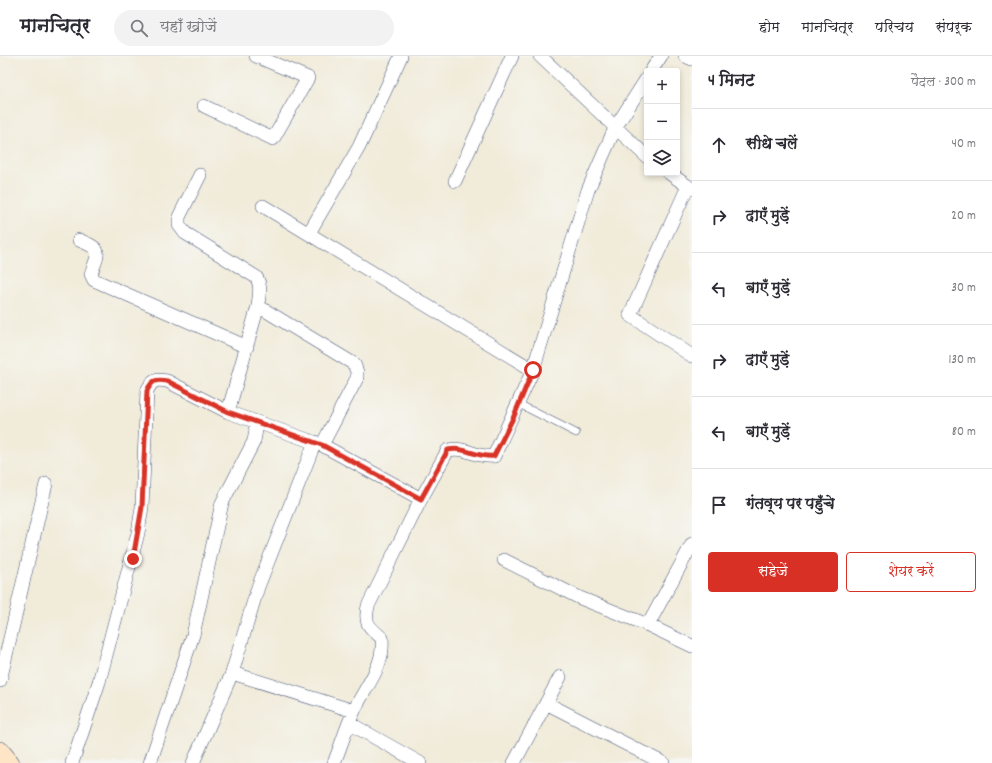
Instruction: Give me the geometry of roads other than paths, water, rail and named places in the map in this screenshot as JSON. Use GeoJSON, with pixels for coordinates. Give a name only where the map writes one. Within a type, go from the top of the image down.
{"type":"FeatureCollection","features":[{"type":"Feature","properties":{"kind":"street"},"geometry":{"type":"LineString","coordinates":[[204,106],[273,139],[308,78],[256,56]]}},
{"type":"Feature","properties":{"kind":"street"},"geometry":{"type":"LineString","coordinates":[[309,233],[359,147],[400,56]]}},
{"type":"Feature","properties":{"kind":"street"},"geometry":{"type":"LineString","coordinates":[[455,181],[512,56]]}},
{"type":"Feature","properties":{"kind":"street"},"geometry":{"type":"LineString","coordinates":[[540,56],[644,154]]}},
{"type":"Feature","properties":{"kind":"street"},"geometry":{"type":"LineString","coordinates":[[653,68],[661,56]]}},
{"type":"Feature","properties":{"kind":"street"},"geometry":{"type":"LineString","coordinates":[[686,56],[692,59]]}},
{"type":"Feature","properties":{"kind":"street"},"geometry":{"type":"LineString","coordinates":[[334,763],[351,717],[381,661],[383,650],[382,638],[370,628],[365,618],[368,606],[421,499],[448,450],[461,449],[483,458],[494,456],[519,404],[533,370],[588,190],[615,128],[644,83]]}},
{"type":"Feature","properties":{"kind":"street"},"geometry":{"type":"LineString","coordinates":[[200,175],[179,217],[179,225],[185,233],[256,277],[260,283],[258,306],[228,412]]}},
{"type":"Feature","properties":{"kind":"street"},"geometry":{"type":"LineString","coordinates":[[673,176],[690,188],[630,315],[692,356]]}},
{"type":"Feature","properties":{"kind":"street"},"geometry":{"type":"LineString","coordinates":[[263,206],[533,370]]}},
{"type":"Feature","properties":{"kind":"street"},"geometry":{"type":"LineString","coordinates":[[79,240],[94,246],[97,249],[98,254],[91,274],[94,280],[247,347]]}},
{"type":"Feature","properties":{"kind":"street"},"geometry":{"type":"LineString","coordinates":[[193,763],[232,673],[258,588],[318,444],[357,378],[354,364],[258,306]]}},
{"type":"Feature","properties":{"kind":"street"},"geometry":{"type":"LineString","coordinates":[[72,763],[99,682],[138,534],[142,507],[147,391],[150,384],[158,379],[167,381],[228,412],[318,444],[421,499]]}},
{"type":"Feature","properties":{"kind":"street"},"geometry":{"type":"LineString","coordinates":[[150,763],[193,636],[222,503],[254,441],[256,430],[254,421]]}},
{"type":"Feature","properties":{"kind":"street"},"geometry":{"type":"LineString","coordinates":[[0,681],[46,484]]}},
{"type":"Feature","properties":{"kind":"street"},"geometry":{"type":"LineString","coordinates":[[648,625],[691,547]]}},
{"type":"Feature","properties":{"kind":"street"},"geometry":{"type":"LineString","coordinates":[[504,560],[580,598],[648,625],[692,646]]}},
{"type":"Feature","properties":{"kind":"street"},"geometry":{"type":"LineString","coordinates":[[232,673],[351,717],[420,763]]}},
{"type":"Feature","properties":{"kind":"street"},"geometry":{"type":"LineString","coordinates":[[514,763],[560,677]]}},
{"type":"Feature","properties":{"kind":"street"},"geometry":{"type":"LineString","coordinates":[[546,703],[663,763]]}},
{"type":"Feature","properties":{"kind":"street"},"geometry":{"type":"LineString","coordinates":[[0,751],[10,763]]}},
{"type":"Feature","properties":{"kind":"lane"},"geometry":{"type":"LineString","coordinates":[[519,404],[576,433]]}}]}
